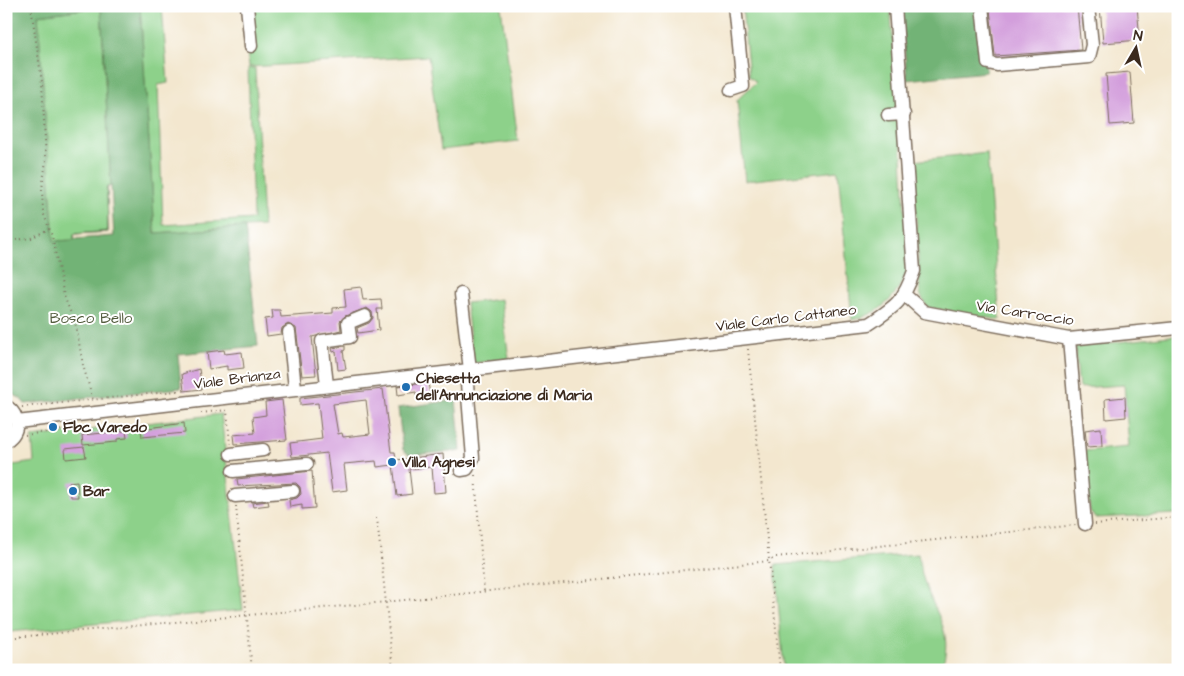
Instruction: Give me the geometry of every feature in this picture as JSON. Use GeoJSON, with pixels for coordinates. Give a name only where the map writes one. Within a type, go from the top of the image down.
{"type":"FeatureCollection","features":[{"type":"Feature","properties":{"kind":"street"},"geometry":{"type":"LineString","coordinates":[[247,6],[251,46]]}},
{"type":"Feature","properties":{"kind":"street"},"geometry":{"type":"LineString","coordinates":[[731,90],[743,86],[735,6]]}},
{"type":"Feature","properties":{"kind":"street","name":"Viale Carlo Cattaneo"},"geometry":{"type":"LineString","coordinates":[[466,371],[869,324],[889,310],[905,295],[914,271],[895,6]]}},
{"type":"Feature","properties":{"kind":"street"},"geometry":{"type":"LineString","coordinates":[[982,6],[988,62],[997,65],[1089,57],[1092,45],[1088,6]]}},
{"type":"Feature","properties":{"kind":"street"},"geometry":{"type":"LineString","coordinates":[[888,115],[904,114]]}},
{"type":"Feature","properties":{"kind":"street"},"geometry":{"type":"LineString","coordinates":[[461,294],[473,458],[467,469],[461,470]]}},
{"type":"Feature","properties":{"kind":"street","name":"Via Carroccio"},"geometry":{"type":"LineString","coordinates":[[905,295],[924,312],[1069,339],[1178,328]]}},
{"type":"Feature","properties":{"kind":"street"},"geometry":{"type":"LineString","coordinates":[[328,384],[322,341],[350,337],[348,323],[365,316]]}},
{"type":"Feature","properties":{"kind":"street"},"geometry":{"type":"LineString","coordinates":[[289,332],[295,388]]}},
{"type":"Feature","properties":{"kind":"street"},"geometry":{"type":"LineString","coordinates":[[1069,339],[1086,524]]}},
{"type":"Feature","properties":{"kind":"street","name":"Viale Brianza"},"geometry":{"type":"LineString","coordinates":[[17,422],[328,384],[466,371]]}},
{"type":"Feature","properties":{"kind":"street"},"geometry":{"type":"LineString","coordinates":[[6,406],[12,410],[17,422],[13,435],[6,441]]}},
{"type":"Feature","properties":{"kind":"street"},"geometry":{"type":"LineString","coordinates":[[231,454],[263,450]]}},
{"type":"Feature","properties":{"kind":"street"},"geometry":{"type":"LineString","coordinates":[[233,471],[307,464]]}},
{"type":"Feature","properties":{"kind":"street"},"geometry":{"type":"LineString","coordinates":[[236,496],[293,491]]}},
{"type":"Feature","properties":{"kind":"path"},"geometry":{"type":"LineString","coordinates":[[31,6],[42,83],[46,160],[42,189],[43,212],[49,229],[60,282],[76,326],[83,365],[93,400]]}},
{"type":"Feature","properties":{"kind":"path"},"geometry":{"type":"LineString","coordinates":[[6,241],[30,238],[49,229]]}},
{"type":"Feature","properties":{"kind":"path"},"geometry":{"type":"LineString","coordinates":[[747,339],[780,670]]}},
{"type":"Feature","properties":{"kind":"path"},"geometry":{"type":"LineString","coordinates":[[30,407],[112,398]]}},
{"type":"Feature","properties":{"kind":"path"},"geometry":{"type":"LineString","coordinates":[[227,410],[231,454]]}},
{"type":"Feature","properties":{"kind":"path"},"geometry":{"type":"LineString","coordinates":[[33,433],[88,426]]}},
{"type":"Feature","properties":{"kind":"path"},"geometry":{"type":"LineString","coordinates":[[473,458],[484,592]]}},
{"type":"Feature","properties":{"kind":"path"},"geometry":{"type":"LineString","coordinates":[[236,496],[252,670]]}},
{"type":"Feature","properties":{"kind":"path"},"geometry":{"type":"LineString","coordinates":[[6,638],[484,592],[769,561],[776,557],[1086,524],[1178,517]]}},
{"type":"Feature","properties":{"kind":"path"},"geometry":{"type":"LineString","coordinates":[[377,518],[393,670]]}},
{"type":"Feature","properties":{"kind":"green space","name":"Bosco Bello"},"geometry":{"type":"Polygon","coordinates":[[[6,6],[140,6],[155,233],[245,227],[258,346],[178,354],[181,388],[25,404],[20,398],[6,391],[6,6]],[[101,7],[38,15],[54,241],[74,240],[74,234],[75,239],[114,236],[101,7]]]}},
{"type":"Feature","properties":{"kind":"green space"},"geometry":{"type":"Polygon","coordinates":[[[140,6],[162,6],[168,83],[158,85],[163,225],[253,219],[248,68],[255,68],[263,226],[155,233],[140,6]]]}},
{"type":"Feature","properties":{"kind":"green space"},"geometry":{"type":"Polygon","coordinates":[[[244,6],[501,6],[518,141],[441,150],[428,56],[249,67],[244,6]]]}},
{"type":"Feature","properties":{"kind":"green space"},"geometry":{"type":"Polygon","coordinates":[[[742,6],[890,6],[900,118],[908,270],[898,289],[887,303],[863,317],[852,320],[838,171],[745,181],[737,100],[756,82],[749,76],[742,6]]]}},
{"type":"Feature","properties":{"kind":"green space"},"geometry":{"type":"Polygon","coordinates":[[[901,6],[979,6],[986,72],[907,80],[901,6]]]}},
{"type":"Feature","properties":{"kind":"green space"},"geometry":{"type":"Polygon","coordinates":[[[101,7],[111,186],[107,187],[108,232],[74,234],[74,240],[54,241],[38,15],[101,7]]]}},
{"type":"Feature","properties":{"kind":"green space"},"geometry":{"type":"Polygon","coordinates":[[[987,153],[1000,320],[927,307],[920,294],[913,161],[987,153]]]}},
{"type":"Feature","properties":{"kind":"green space"},"geometry":{"type":"Polygon","coordinates":[[[108,231],[108,232],[74,234],[108,231]]]}},
{"type":"Feature","properties":{"kind":"green space"},"geometry":{"type":"Polygon","coordinates":[[[501,299],[509,359],[473,363],[466,303],[501,299]]]}},
{"type":"Feature","properties":{"kind":"green space"},"geometry":{"type":"Polygon","coordinates":[[[1178,335],[1178,514],[1095,518],[1090,511],[1084,451],[1129,447],[1124,385],[1079,388],[1075,347],[1178,335]]]}},
{"type":"Feature","properties":{"kind":"green space"},"geometry":{"type":"Polygon","coordinates":[[[456,400],[461,451],[410,455],[403,450],[398,408],[456,400]]]}},
{"type":"Feature","properties":{"kind":"green space"},"geometry":{"type":"Polygon","coordinates":[[[221,414],[243,610],[10,632],[6,596],[6,466],[34,462],[32,437],[221,414]]]}},
{"type":"Feature","properties":{"kind":"green space"},"geometry":{"type":"Polygon","coordinates":[[[918,554],[928,593],[945,634],[945,656],[941,670],[784,670],[775,565],[918,554]]]}},
{"type":"Feature","properties":{"kind":"building"},"geometry":{"type":"Polygon","coordinates":[[[1017,6],[1077,6],[1081,50],[995,56],[990,9],[1017,6]]]}},
{"type":"Feature","properties":{"kind":"building"},"geometry":{"type":"Polygon","coordinates":[[[1100,6],[1137,6],[1140,40],[1103,43],[1100,6]]]}},
{"type":"Feature","properties":{"kind":"building"},"geometry":{"type":"Polygon","coordinates":[[[1130,72],[1134,123],[1110,125],[1106,74],[1130,72]]]}},
{"type":"Feature","properties":{"kind":"building"},"geometry":{"type":"Polygon","coordinates":[[[361,287],[363,300],[381,299],[382,309],[377,309],[379,330],[358,333],[357,328],[369,323],[373,318],[372,312],[367,308],[345,316],[340,321],[341,330],[312,337],[316,375],[302,376],[296,328],[288,324],[282,328],[281,334],[267,336],[265,319],[273,318],[272,310],[280,310],[281,317],[333,313],[333,308],[346,307],[344,289],[361,287]]]}},
{"type":"Feature","properties":{"kind":"building"},"geometry":{"type":"Polygon","coordinates":[[[345,346],[343,351],[346,369],[338,370],[336,351],[333,352],[332,348],[345,346]]]}},
{"type":"Feature","properties":{"kind":"building"},"geometry":{"type":"Polygon","coordinates":[[[224,350],[225,354],[242,352],[244,368],[227,370],[227,366],[209,369],[207,352],[224,350]]]}},
{"type":"Feature","properties":{"kind":"building"},"geometry":{"type":"Polygon","coordinates":[[[199,369],[202,389],[184,391],[182,374],[199,369]]]}},
{"type":"Feature","properties":{"kind":"building"},"geometry":{"type":"Polygon","coordinates":[[[428,383],[430,394],[416,396],[416,392],[398,395],[397,386],[428,383]]]}},
{"type":"Feature","properties":{"kind":"building"},"geometry":{"type":"Polygon","coordinates":[[[383,389],[391,452],[395,452],[396,460],[443,454],[446,492],[434,493],[432,467],[409,469],[412,494],[397,496],[393,465],[377,467],[376,461],[344,464],[347,490],[332,492],[327,453],[292,457],[290,443],[322,439],[318,403],[300,405],[300,398],[383,389]],[[366,400],[333,404],[338,434],[342,433],[343,437],[370,434],[366,400]]]}},
{"type":"Feature","properties":{"kind":"building"},"geometry":{"type":"Polygon","coordinates":[[[1125,397],[1126,417],[1106,419],[1105,399],[1125,397]]]}},
{"type":"Feature","properties":{"kind":"building"},"geometry":{"type":"Polygon","coordinates":[[[282,400],[287,440],[234,444],[233,435],[255,433],[253,417],[266,415],[265,402],[282,400]]]}},
{"type":"Feature","properties":{"kind":"building"},"geometry":{"type":"Polygon","coordinates":[[[184,423],[185,433],[142,437],[141,429],[184,423]]]}},
{"type":"Feature","properties":{"kind":"building"},"geometry":{"type":"Polygon","coordinates":[[[1101,428],[1102,446],[1087,447],[1085,430],[1101,428]]]}},
{"type":"Feature","properties":{"kind":"building"},"geometry":{"type":"Polygon","coordinates":[[[126,431],[127,438],[117,439],[117,442],[83,445],[82,435],[126,431]]]}},
{"type":"Feature","properties":{"kind":"building"},"geometry":{"type":"Polygon","coordinates":[[[84,447],[86,457],[66,459],[65,449],[84,447]]]}},
{"type":"Feature","properties":{"kind":"building"},"geometry":{"type":"Polygon","coordinates":[[[312,471],[315,508],[302,509],[302,505],[290,507],[289,500],[297,498],[301,494],[300,487],[296,483],[238,486],[237,479],[312,471]]]}},
{"type":"Feature","properties":{"kind":"building"},"geometry":{"type":"Polygon","coordinates":[[[77,481],[78,497],[71,497],[69,482],[77,481]]]}},
{"type":"Feature","properties":{"kind":"building"},"geometry":{"type":"Polygon","coordinates":[[[268,501],[269,505],[253,507],[252,503],[268,501]]]}},
{"type":"Feature","properties":{"kind":"place","name":"Chiesetta dell'Annunciazione di Maria"},"geometry":{"type":"Point","coordinates":[406,387]}},
{"type":"Feature","properties":{"kind":"place","name":"Fbc Varedo"},"geometry":{"type":"Point","coordinates":[53,427]}},
{"type":"Feature","properties":{"kind":"place","name":"Villa Agnesi"},"geometry":{"type":"Point","coordinates":[392,462]}},
{"type":"Feature","properties":{"kind":"place","name":"Bar"},"geometry":{"type":"Point","coordinates":[73,491]}}]}
